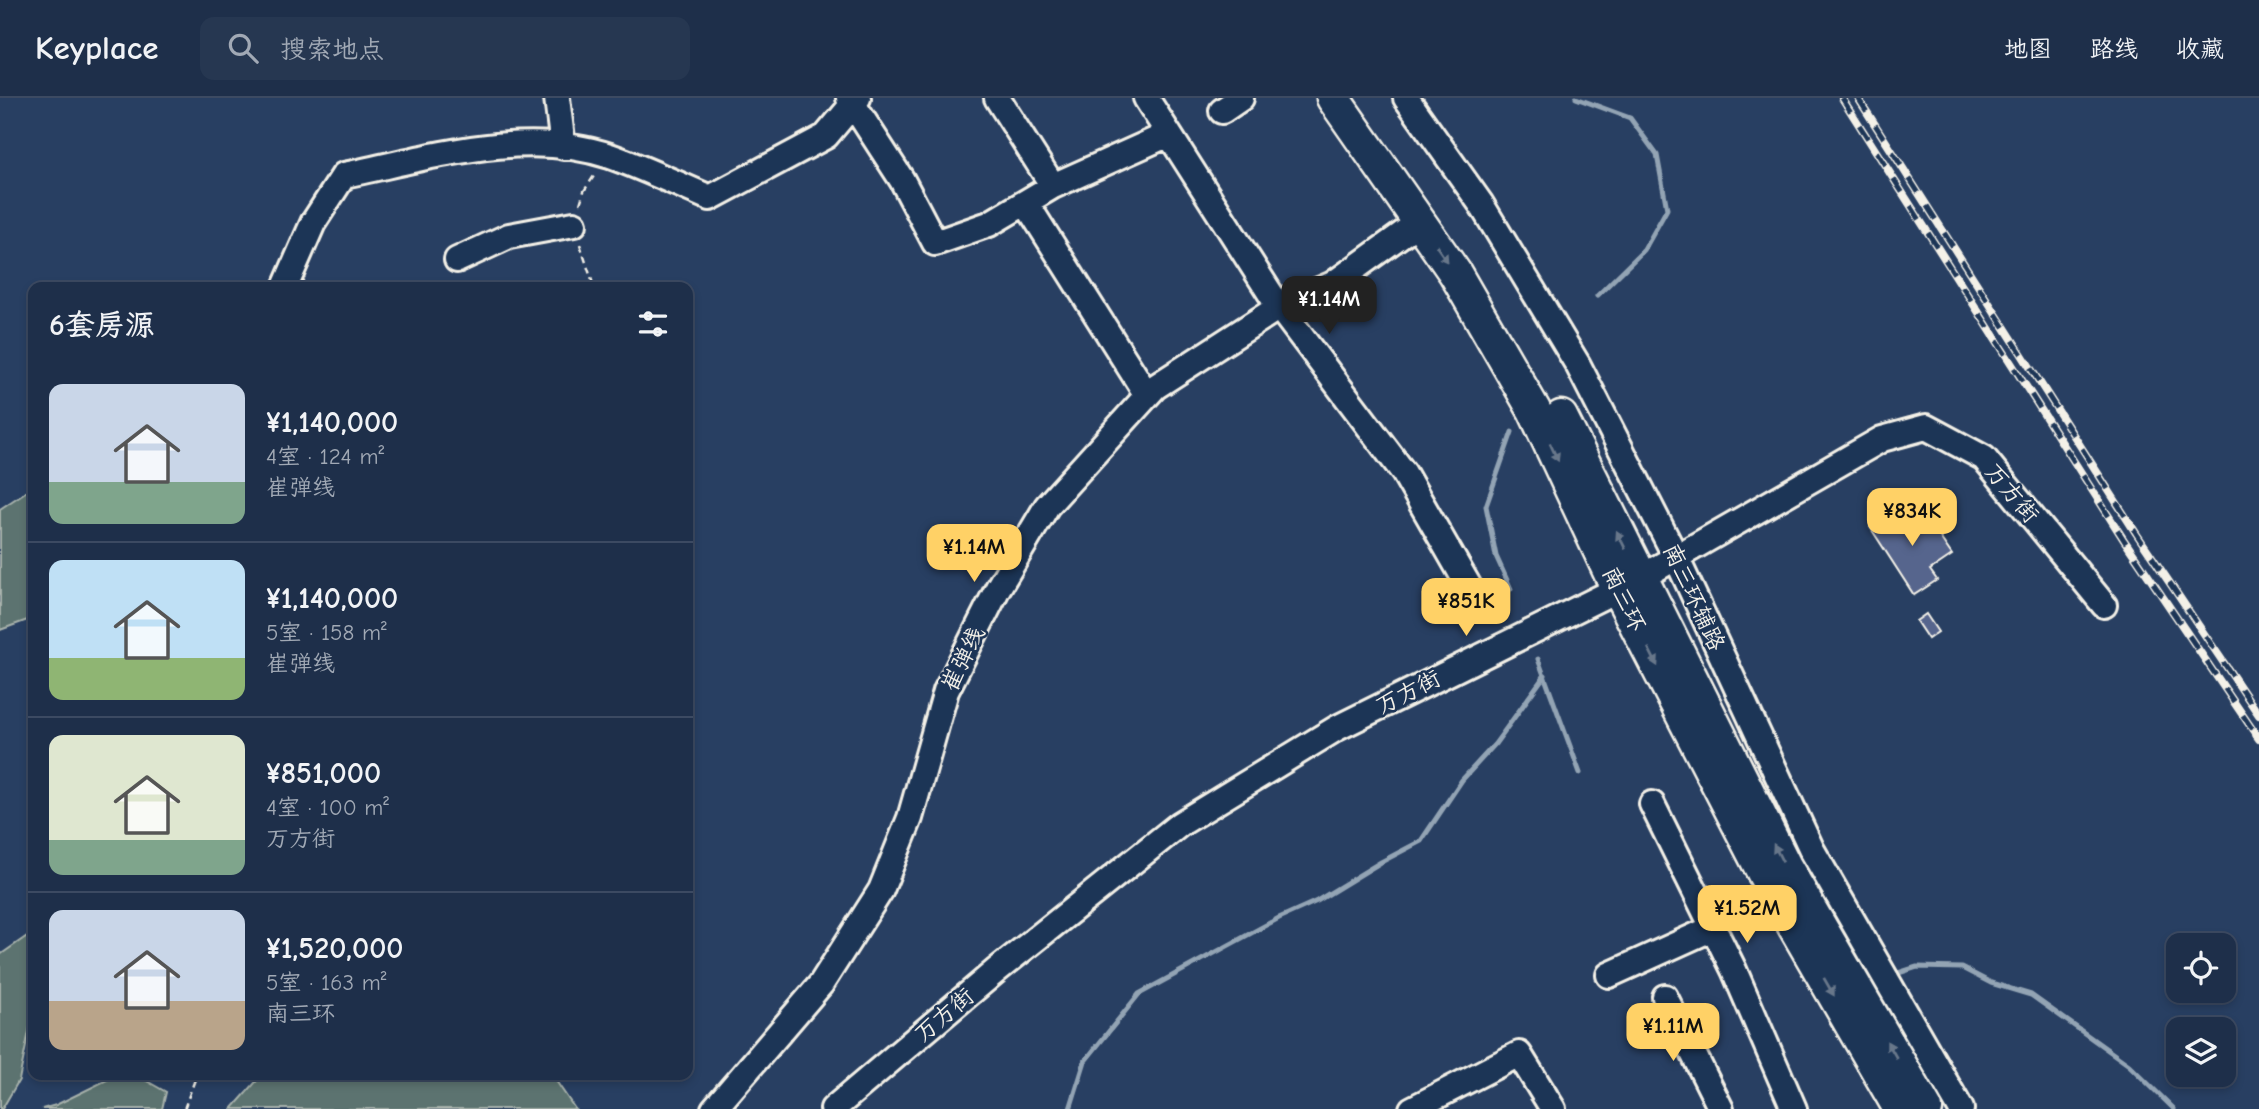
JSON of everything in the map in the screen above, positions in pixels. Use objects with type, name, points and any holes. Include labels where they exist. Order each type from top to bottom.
[{"type":"main road","name":"南三环","points":[[1333,98],[1455,273],[1534,410],[1785,866],[1926,1109]]},
{"type":"main road","name":"南三环","points":[[1358,98],[1473,262],[1553,400],[1628,583],[1764,874],[1900,1109]]},
{"type":"street","points":[[557,98],[563,147]]},
{"type":"street","points":[[997,98],[1053,187]]},
{"type":"street","points":[[1146,98],[1279,307],[1404,473],[1475,597]]},
{"type":"street","name":"南三环辅路","points":[[1406,98],[1481,204],[1578,365],[1676,557],[1812,850],[1961,1109]]},
{"type":"street","points":[[287,282],[313,223],[344,175],[483,147],[547,144],[608,156],[710,198],[826,136],[853,100],[902,180],[935,243],[989,224],[1053,187],[1169,134]]},
{"type":"street","points":[[1026,202],[1147,395]]},
{"type":"street","name":"崔弹线","points":[[714,1109],[821,984],[881,890],[910,818],[946,691],[998,588],[1047,506],[1155,387],[1279,307],[1333,284],[1419,222]]},
{"type":"street","points":[[457,260],[509,236],[574,224]]},
{"type":"street","name":"万方街","points":[[832,1109],[997,970],[1180,824],[1337,728],[1628,583],[1881,439],[1926,427],[1984,458],[2104,605]]},
{"type":"street","points":[[1653,804],[1713,928],[1794,1109]]},
{"type":"street","points":[[1609,975],[1713,928]]},
{"type":"street","points":[[1665,997],[1721,1109]]},
{"type":"street","points":[[1412,1109],[1519,1054],[1553,1109]]},
{"type":"path","points":[[184,1109],[195,1080]]},
{"type":"green space","points":[[28,490],[28,620],[0,630],[0,509]]},
{"type":"green space","points":[[28,935],[28,1036],[19,1080],[2,1109],[0,1109],[0,955]]},
{"type":"green space","points":[[107,1080],[145,1080],[166,1092],[162,1109],[42,1109]]},
{"type":"green space","points":[[258,1080],[555,1080],[575,1109],[232,1109]]},
{"type":"building","points":[[1920,508],[1952,555],[1930,570],[1937,580],[1914,595],[1870,527],[1893,512],[1899,522]]},
{"type":"building","points":[[1926,614],[1938,632],[1928,639],[1916,621]]},
{"type":"waterway","points":[[1576,98],[1630,118],[1657,155],[1667,209],[1644,250],[1597,296]]},
{"type":"waterway","points":[[1511,589],[1496,556],[1486,506],[1512,432]]},
{"type":"waterway","points":[[1538,659],[1580,773]]},
{"type":"waterway","points":[[1070,1109],[1085,1061],[1139,994],[1279,918],[1317,901],[1421,841],[1462,780],[1495,744],[1545,675]]},
{"type":"waterway","points":[[1892,975],[1917,967],[1962,968],[1991,983],[2031,995],[2129,1065],[2174,1109]]},
{"type":"railway","points":[[1842,98],[2124,540],[2259,739]]},
{"type":"railway","points":[[1858,98],[2136,533],[2259,715]]}]
